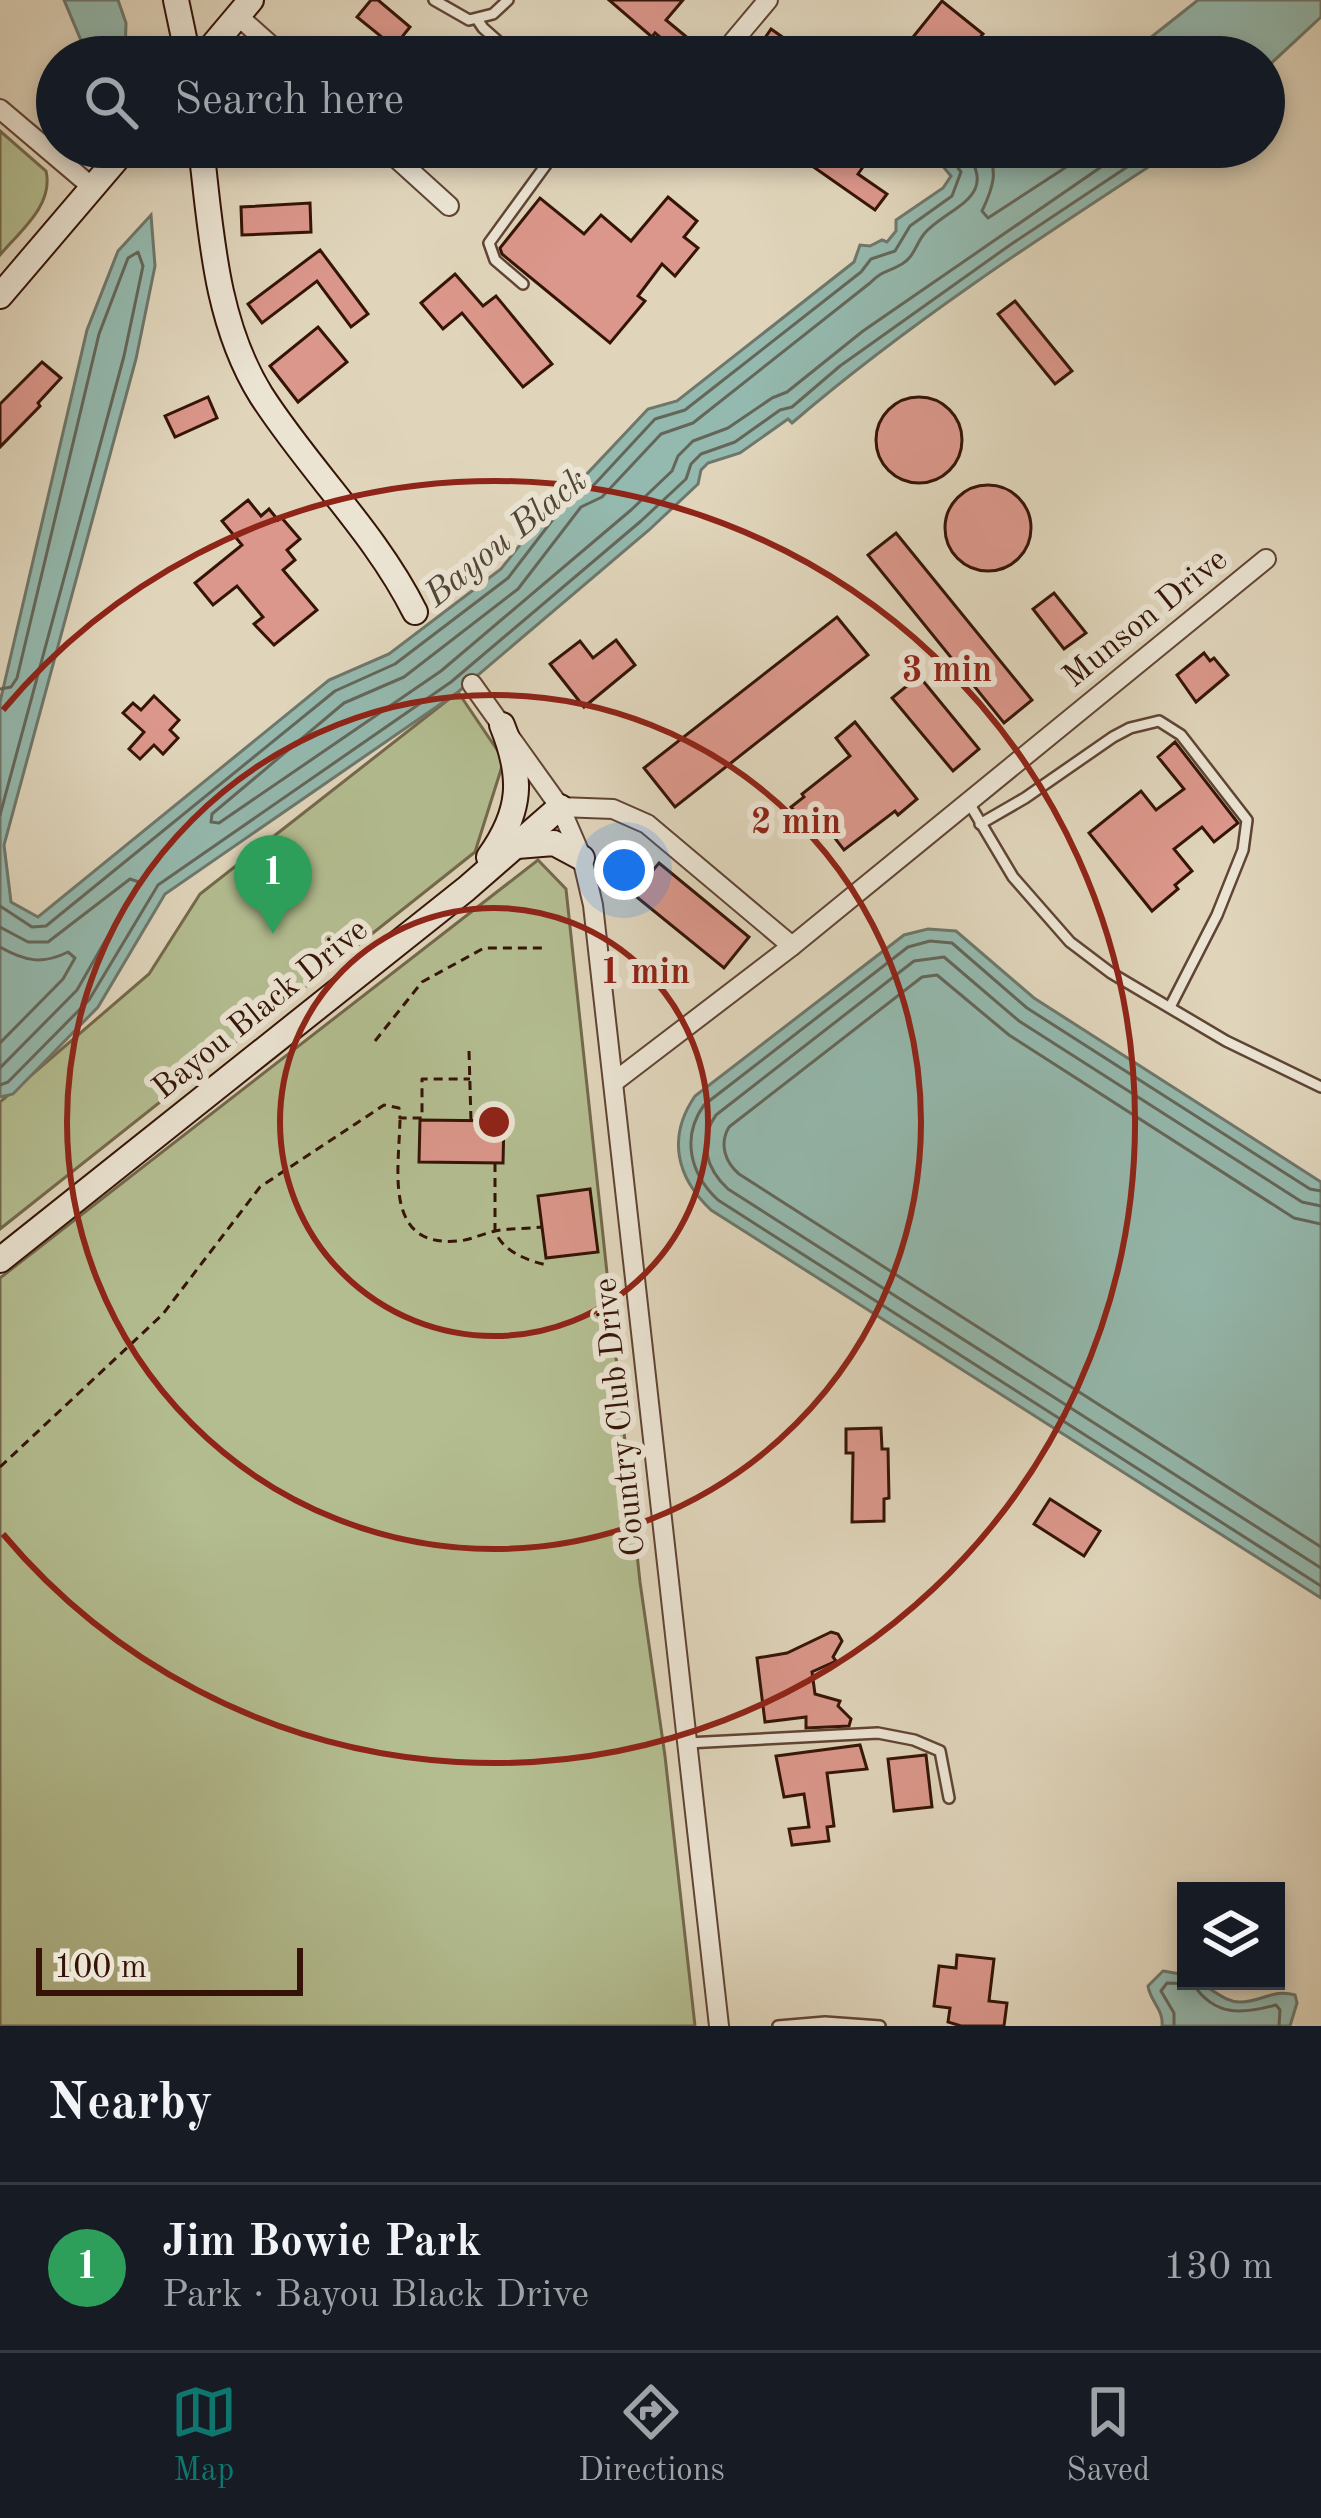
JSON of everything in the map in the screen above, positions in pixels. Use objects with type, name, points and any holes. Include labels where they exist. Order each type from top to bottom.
[{"type":"street","points":[[176,0],[184,36]]},
{"type":"street","points":[[738,36],[768,0]]},
{"type":"street","points":[[221,36],[244,8],[267,36]]},
{"type":"street","points":[[0,109],[36,140]]},
{"type":"street","points":[[70,168],[92,187]]},
{"type":"street","points":[[0,294],[109,168]]},
{"type":"street","points":[[203,168],[211,239],[233,337],[260,393],[397,576],[415,612]]},
{"type":"street","points":[[407,168],[449,206]]},
{"type":"street","name":"Munson Drive","points":[[614,1082],[792,946],[1266,559]]},
{"type":"street","name":"Country Club Drive","points":[[472,684],[560,808],[582,857],[593,905],[719,2026]]},
{"type":"street","points":[[466,889],[509,828],[516,798],[515,767],[502,724]]},
{"type":"street","points":[[560,808],[628,812],[792,946]]},
{"type":"street","name":"Bayou Black Drive","points":[[0,1260],[466,889],[560,808]]},
{"type":"street","points":[[517,846],[554,843],[582,857]]},
{"type":"lane","points":[[434,0],[456,15],[477,19],[494,14],[508,0]]},
{"type":"lane","points":[[477,19],[492,36]]},
{"type":"lane","points":[[524,284],[495,260],[489,243],[544,168]]},
{"type":"lane","points":[[980,824],[1130,728],[1150,721],[1171,725],[1244,813],[1247,830],[1217,915],[1170,1007]]},
{"type":"lane","points":[[969,803],[1012,877],[1070,943],[1111,973],[1244,1051],[1321,1087]]},
{"type":"lane","points":[[687,1743],[893,1735],[940,1751],[949,1798]]},
{"type":"lane","points":[[778,2026],[825,2022],[880,2026]]},
{"type":"path","points":[[375,1041],[422,982],[484,947],[544,948]]},
{"type":"path","points":[[469,1051],[471,1121]]},
{"type":"path","points":[[400,1118],[422,1118],[422,1079],[470,1079]]},
{"type":"path","points":[[0,1467],[163,1314],[260,1187],[384,1105],[399,1108],[399,1189],[409,1226],[420,1237],[438,1242],[542,1227]]},
{"type":"path","points":[[495,1163],[495,1232],[507,1248],[547,1265]]},
{"type":"green space","points":[[0,131],[36,162],[36,168],[46,171],[47,183],[34,217],[0,255]]},
{"type":"green space","points":[[458,692],[504,760],[475,852],[0,1229],[0,1102],[149,974],[200,894]]},
{"type":"green space","points":[[538,860],[566,889],[640,1582],[695,2026],[0,2026],[0,1278]]},
{"type":"water","points":[[64,0],[118,0],[126,36],[79,36]]},
{"type":"water","points":[[1198,0],[1321,0],[1321,17],[1285,50],[1285,36],[1153,36]]},
{"type":"water","points":[[944,168],[1147,168],[932,313],[792,423],[788,419],[740,453],[708,463],[698,484],[649,530],[458,692],[165,894],[98,1007],[13,1094],[0,1097],[0,702],[87,330],[118,251],[151,215],[155,266],[136,359],[4,845],[11,902],[38,917],[329,680],[389,654],[501,569],[575,475],[582,479],[648,409],[677,401],[854,262],[860,245],[887,242],[896,231],[896,220],[943,188],[951,176]]},
{"type":"water","points":[[928,929],[956,931],[1034,998],[1321,1182],[1321,1598],[711,1210],[690,1184],[679,1156],[679,1141],[695,1096],[904,935]]},
{"type":"water","points":[[1163,1971],[1177,1973],[1177,1990],[1212,1990],[1232,2001],[1247,2002],[1280,1993],[1295,1995],[1297,2003],[1290,2026],[1162,2026],[1148,1986]]},
{"type":"building","points":[[371,0],[378,0],[410,27],[403,36],[380,36],[357,17]]},
{"type":"building","points":[[609,0],[683,0],[666,20],[685,36],[651,36]]},
{"type":"building","points":[[942,1],[983,34],[981,36],[914,36]]},
{"type":"building","points":[[815,168],[862,168],[858,174],[887,194],[875,210]]},
{"type":"building","points":[[668,197],[697,221],[684,237],[698,248],[675,276],[662,264],[638,296],[645,301],[610,343],[500,248],[540,198],[584,234],[601,215],[631,241]]},
{"type":"building","points":[[310,203],[311,232],[242,235],[241,207]]},
{"type":"building","points":[[320,250],[368,314],[351,327],[317,281],[262,323],[248,304]]},
{"type":"building","points":[[455,274],[483,306],[496,296],[552,364],[523,387],[462,313],[443,329],[421,303]]},
{"type":"building","points":[[1015,301],[1072,371],[1055,384],[998,314]]},
{"type":"building","points":[[318,327],[347,362],[298,402],[270,366]]},
{"type":"building","points":[[42,362],[61,378],[0,447],[0,404]]},
{"type":"building","points":[[208,397],[217,418],[175,437],[165,416]]},
{"type":"building","points":[[919,397],[936,400],[949,410],[959,423],[959,457],[949,470],[936,480],[919,483],[902,480],[889,470],[879,457],[876,440],[879,423],[889,410],[902,400]]},
{"type":"building","points":[[988,485],[1004,488],[1018,498],[1028,512],[1028,544],[1018,558],[1004,568],[988,571],[972,568],[958,558],[948,544],[945,528],[948,512],[958,498],[972,488]]},
{"type":"building","points":[[248,500],[261,516],[269,509],[278,520],[281,517],[300,539],[287,550],[295,560],[283,570],[317,610],[274,645],[254,624],[263,617],[237,586],[213,605],[195,583],[242,545],[222,521]]},
{"type":"building","points":[[896,533],[1032,700],[1004,723],[868,555]]},
{"type":"building","points":[[1054,593],[1086,633],[1064,649],[1033,609]]},
{"type":"building","points":[[837,617],[868,655],[675,807],[644,768]]},
{"type":"building","points":[[616,640],[635,665],[584,707],[550,664],[580,641],[593,658]]},
{"type":"building","points":[[1204,653],[1228,675],[1196,702],[1177,675]]},
{"type":"building","points":[[919,676],[979,749],[953,771],[892,698]]},
{"type":"building","points":[[154,696],[179,720],[170,730],[178,738],[163,754],[154,745],[140,759],[129,749],[144,732],[123,713],[133,703],[141,710]]},
{"type":"building","points":[[855,722],[917,799],[844,850],[814,811],[802,820],[791,807],[850,756],[836,738]]},
{"type":"building","points":[[1175,742],[1238,823],[1214,842],[1202,827],[1174,849],[1192,871],[1152,911],[1089,833],[1141,791],[1156,810],[1184,789],[1158,757]]},
{"type":"building","points":[[659,863],[749,937],[724,968],[633,894]]},
{"type":"building","points":[[420,1120],[504,1121],[503,1163],[419,1162]]},
{"type":"building","points":[[590,1189],[598,1252],[546,1258],[538,1196]]},
{"type":"building","points":[[881,1428],[882,1449],[888,1449],[889,1498],[884,1499],[884,1521],[852,1522],[853,1453],[846,1453],[846,1429]]},
{"type":"building","points":[[1050,1499],[1100,1531],[1084,1556],[1034,1524]]},
{"type":"building","points":[[831,1632],[842,1641],[833,1657],[836,1661],[812,1672],[815,1694],[840,1701],[838,1706],[851,1719],[849,1726],[806,1728],[806,1717],[765,1722],[757,1658],[787,1653]]},
{"type":"building","points":[[860,1745],[867,1769],[827,1773],[834,1826],[827,1827],[829,1841],[792,1845],[789,1829],[809,1827],[804,1794],[784,1797],[776,1756]]},
{"type":"building","points":[[926,1755],[932,1807],[894,1811],[888,1759]]},
{"type":"building","points":[[957,1955],[994,1959],[989,2001],[1007,2003],[1004,2026],[961,2026],[948,2022],[950,2008],[934,2006],[939,1966],[956,1968]]},
{"type":"place","name":"Jim Bowie Park","points":[[273,934]]},
{"type":"water label","name":"Bayou Black","points":[[507,539]]}]
